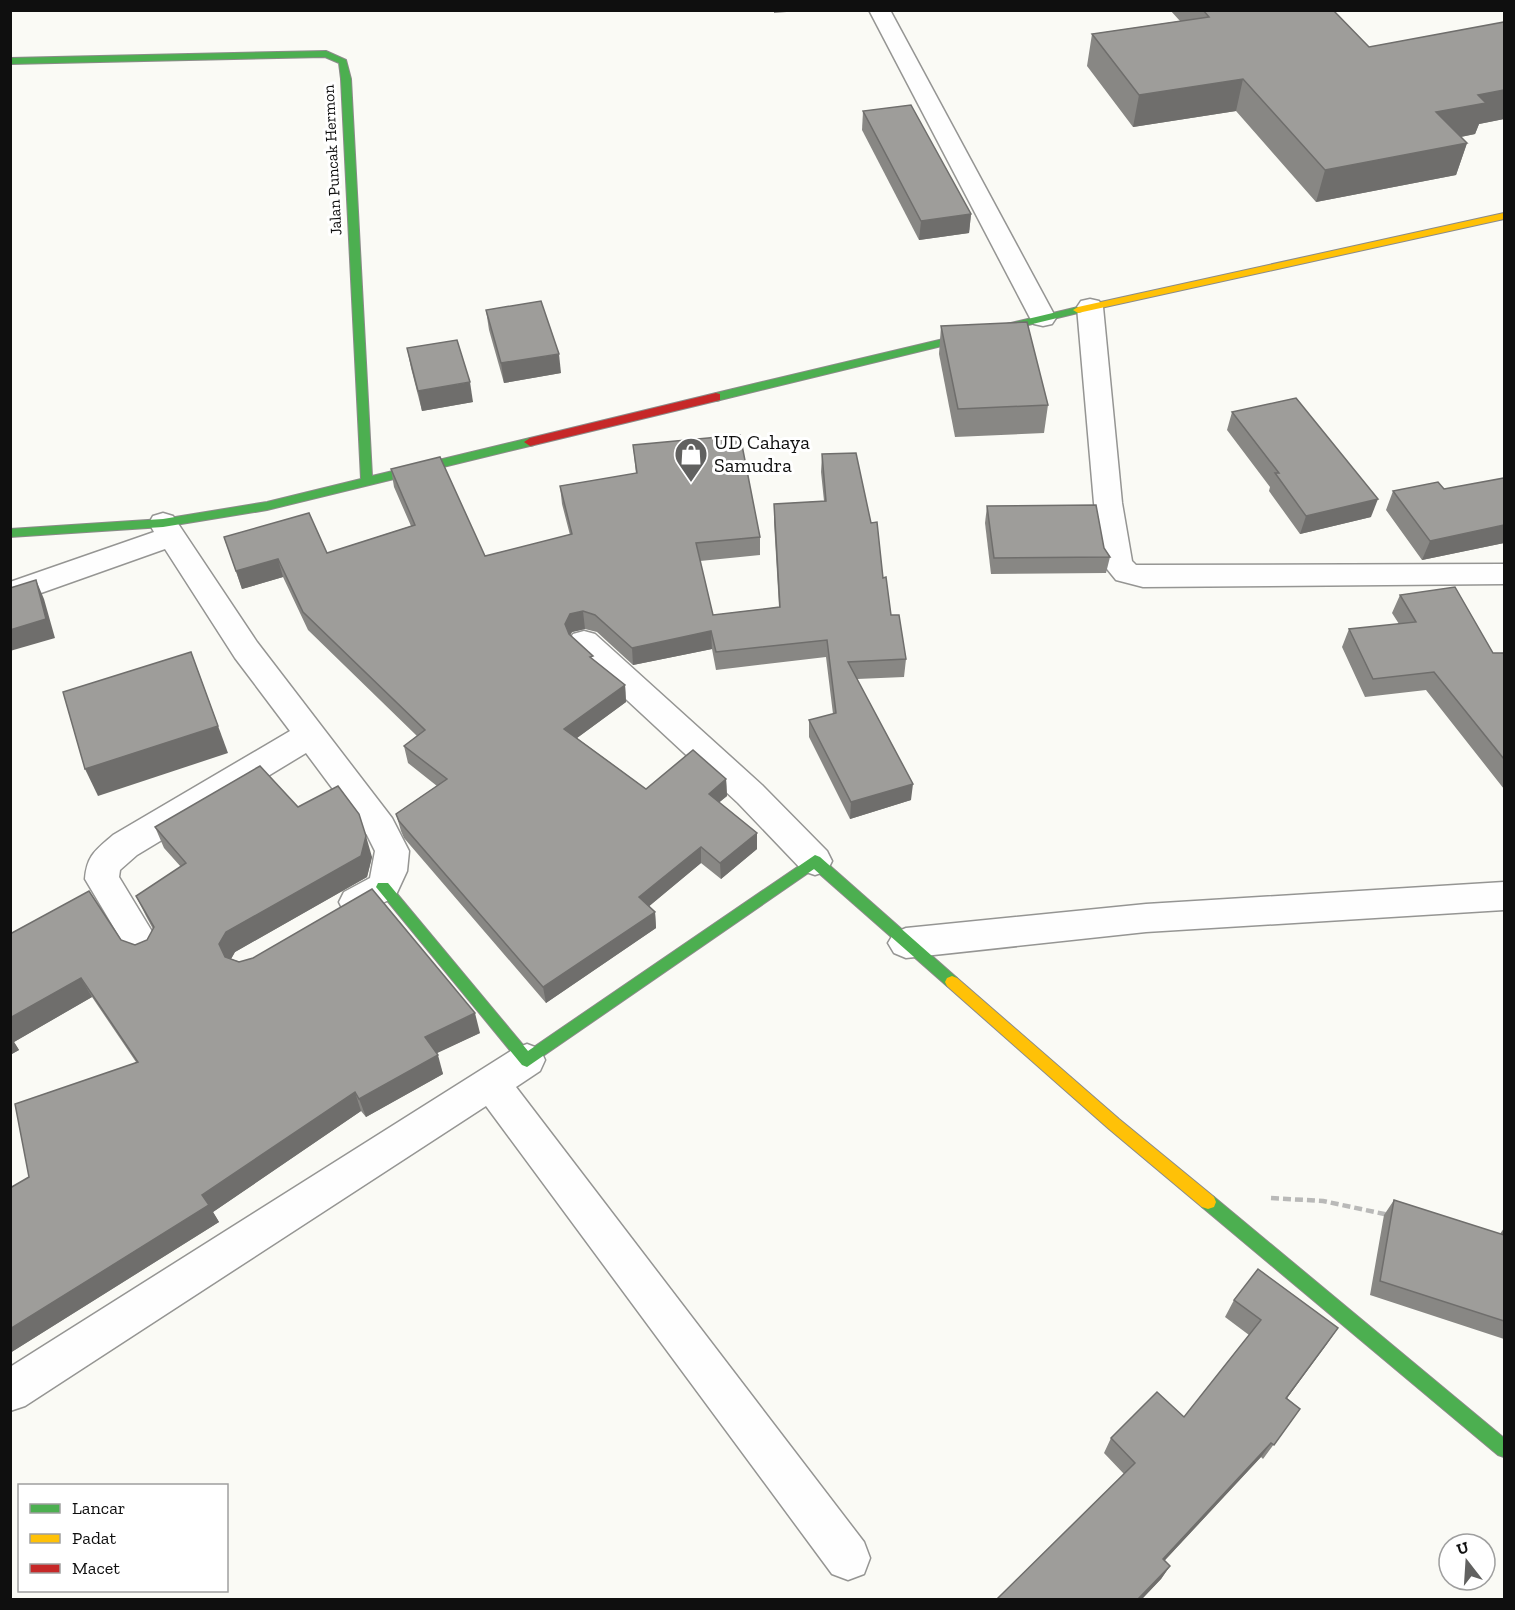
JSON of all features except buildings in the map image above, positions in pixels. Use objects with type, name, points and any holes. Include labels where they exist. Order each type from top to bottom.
[{"type":"street","points":[[879,10],[1043,318]]},
{"type":"street","name":"Jalan Puncak Hermon","points":[[10,61],[326,54],[343,62],[346,80],[367,482]]},
{"type":"street","points":[[10,593],[167,529],[1043,318],[1504,216]]},
{"type":"street","points":[[1090,307],[1108,503],[1118,564],[1126,573],[1143,577],[1504,574]]},
{"type":"street","points":[[10,533],[167,529]]},
{"type":"street","points":[[167,529],[246,650],[380,827],[392,851],[390,871],[383,887],[331,917]]},
{"type":"street","points":[[584,642],[750,794],[815,861],[906,943],[1123,1132],[1504,1449]]},
{"type":"street","points":[[144,948],[102,879],[103,865],[125,845],[311,734]]},
{"type":"street","points":[[10,1391],[527,1060],[815,861]]},
{"type":"street","points":[[383,887],[527,1060]]},
{"type":"street","points":[[906,943],[1146,918],[1504,896]]},
{"type":"street","points":[[491,1083],[848,1558]]},
{"type":"path","points":[[1265,1198],[1323,1201],[1391,1215]]},
{"type":"traffic: fast","points":[[10,61],[326,54],[343,62],[346,79],[367,482]]},
{"type":"traffic: fast","points":[[716,397],[1078,310]]},
{"type":"traffic: fast","points":[[10,533],[163,523],[267,506],[530,442]]},
{"type":"traffic: fast","points":[[383,887],[527,1060],[815,861],[952,982]]},
{"type":"traffic: fast","points":[[1208,1202],[1504,1449]]},
{"type":"traffic: slow","points":[[1078,310],[1504,216]]},
{"type":"traffic: slow","points":[[952,982],[1114,1124],[1208,1202]]},
{"type":"traffic: jam","points":[[530,442],[716,397]]},
{"type":"place","name":"UD Cahaya Samudra","points":[[691,483]]}]
